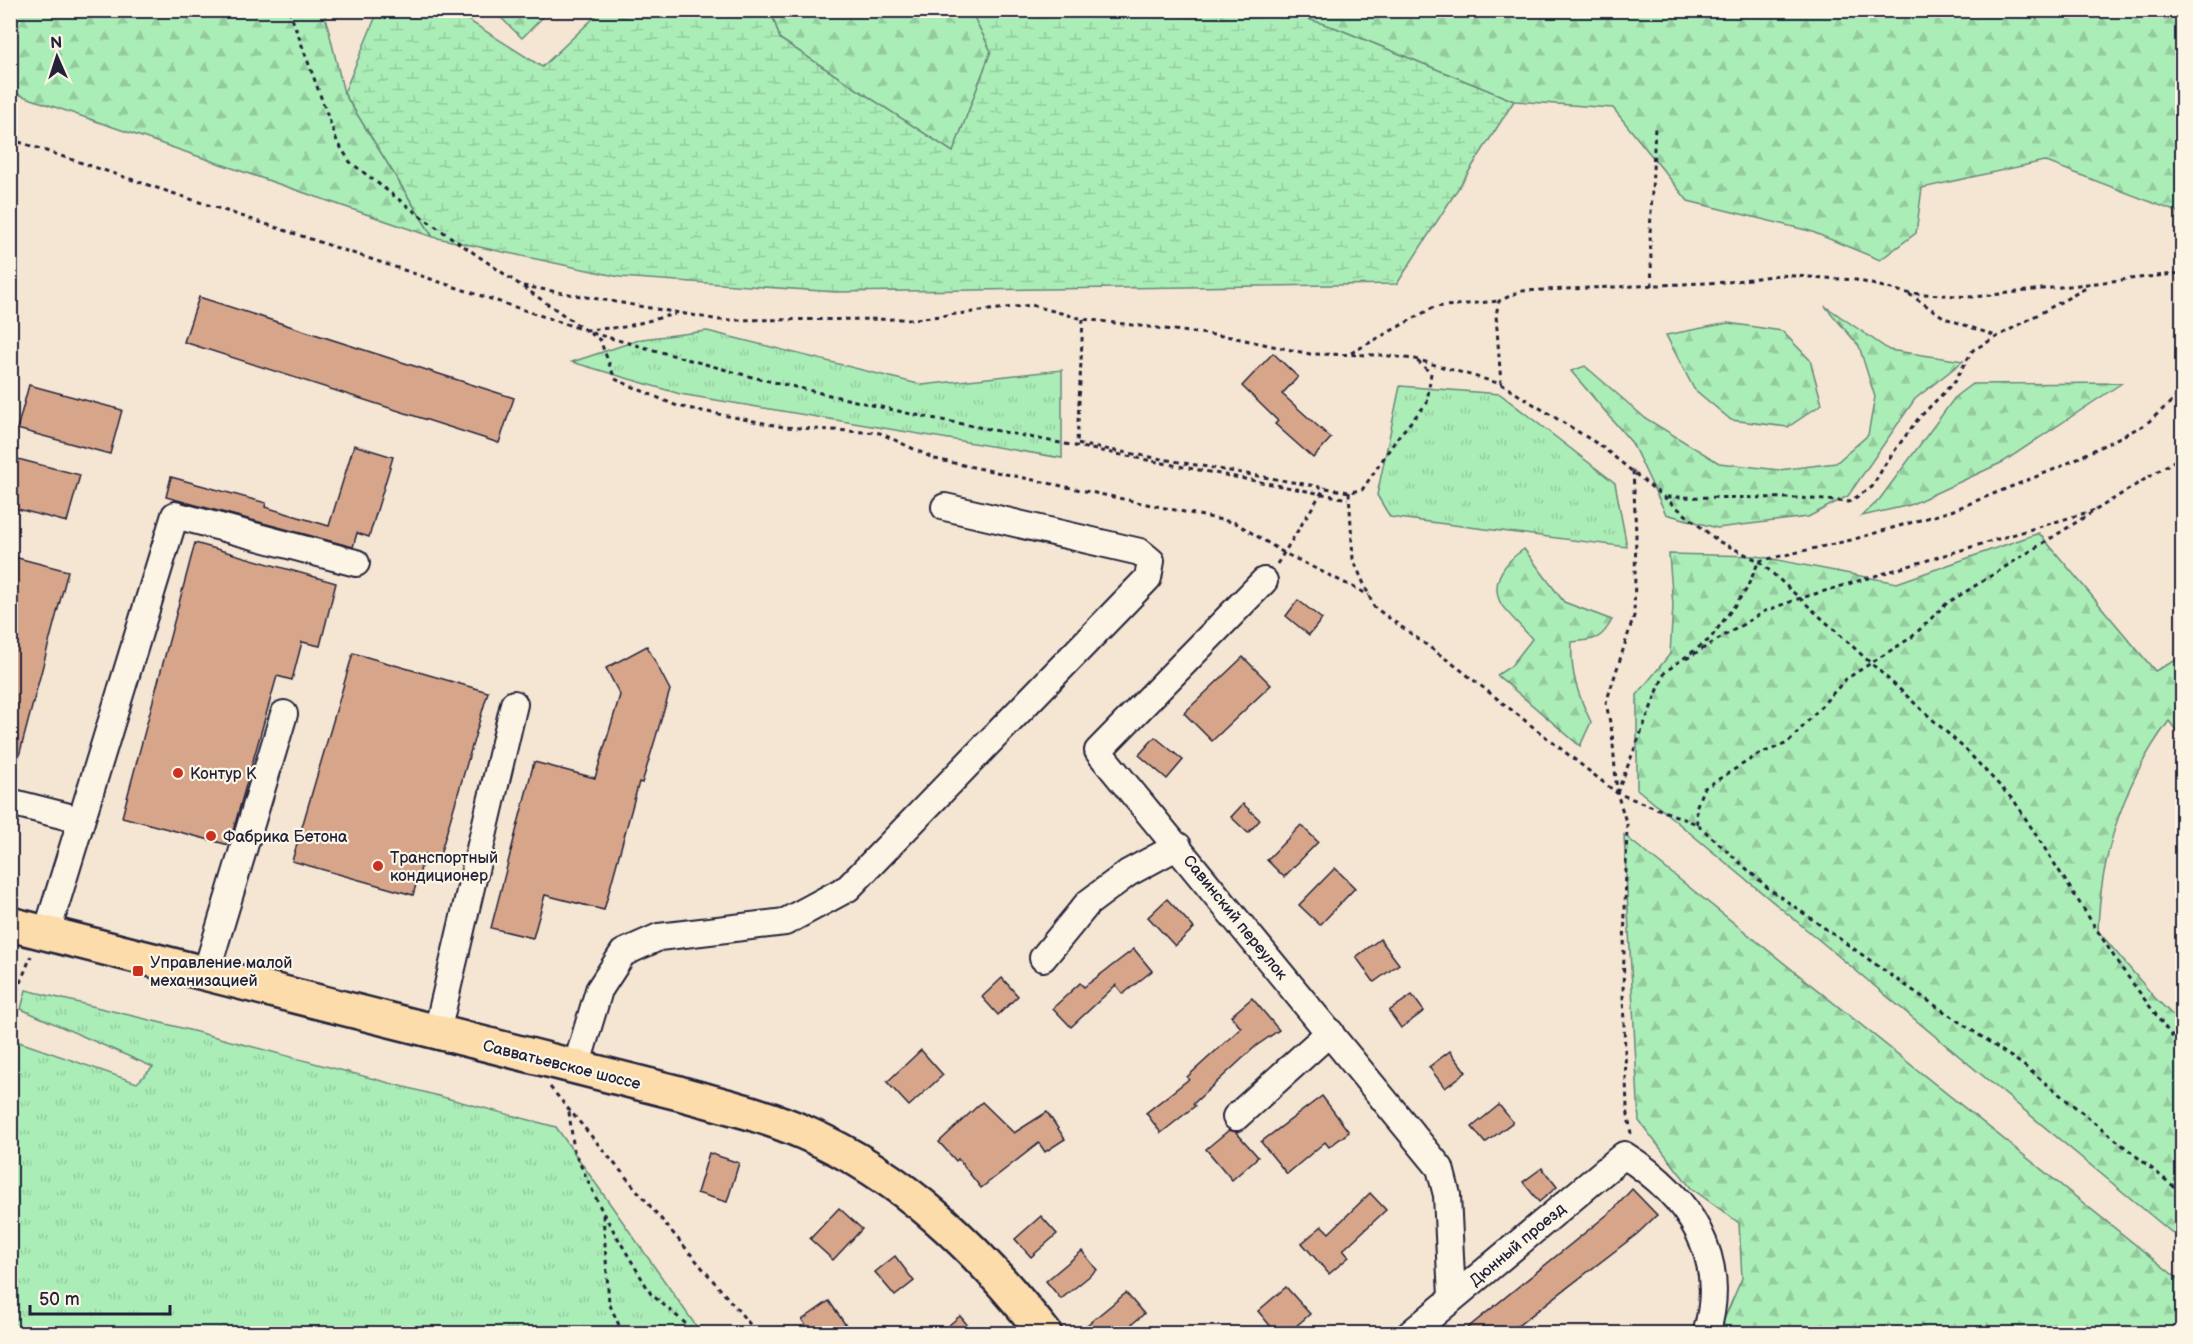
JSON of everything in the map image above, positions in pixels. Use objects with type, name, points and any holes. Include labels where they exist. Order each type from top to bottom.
[{"type":"main road","name":"Савватьевское шоссе","points":[[33,929],[576,1067],[763,1117],[804,1132],[862,1161],[916,1198],[949,1226],[1038,1331]]},
{"type":"street","points":[[576,1067],[599,990],[623,953],[659,937],[785,922],[848,888],[1148,578],[1151,561],[1140,552],[945,507]]},
{"type":"street","points":[[33,929],[81,820],[176,515],[356,562]]},
{"type":"street","name":"Савинский переулок","points":[[1264,581],[1098,751],[1440,1168],[1447,1195],[1452,1297]]},
{"type":"street","points":[[437,1032],[514,704]]},
{"type":"street","points":[[206,973],[284,714]]},
{"type":"street","points":[[10,802],[81,820]]},
{"type":"street","points":[[1043,958],[1088,903],[1128,873],[1178,846]]},
{"type":"street","points":[[1236,1117],[1330,1032]]},
{"type":"street","points":[[1624,1155],[1645,1168],[1701,1232],[1709,1257],[1713,1295],[1706,1334]]},
{"type":"street","name":"Дюнный проезд","points":[[1410,1334],[1624,1155]]},
{"type":"path","points":[[289,10],[337,141],[350,162],[423,218],[584,330],[624,327],[677,314]]},
{"type":"path","points":[[1652,286],[1650,234],[1655,127]]},
{"type":"path","points":[[10,139],[584,330],[600,340],[615,379],[677,406],[784,427],[880,433],[935,459],[1236,523],[1284,553],[1369,595]]},
{"type":"path","points":[[1349,354],[1434,307],[1499,301],[1521,291],[1728,282],[1779,275],[1856,280],[1907,293],[1974,297],[2182,273]]},
{"type":"path","points":[[1665,497],[1800,498],[1849,502],[1872,487],[1887,461],[1918,419],[1954,382],[1973,350],[2091,285]]},
{"type":"path","points":[[523,286],[720,320],[915,319],[1031,304],[1083,319],[1231,337],[1310,354],[1349,354],[1415,359],[1501,384],[1601,446],[1718,541],[1759,561],[1965,750],[2015,802],[2120,966],[2182,1050]]},
{"type":"path","points":[[1907,293],[1945,318],[1998,336]]},
{"type":"path","points":[[1499,301],[1496,315],[1501,384]]},
{"type":"path","points":[[1083,319],[1077,444],[1349,492],[1362,490],[1398,436],[1427,403],[1431,373],[1415,359]]},
{"type":"path","points":[[588,332],[752,377],[911,414],[1348,499]]},
{"type":"path","points":[[1759,561],[1851,540],[1951,511],[2060,467],[2146,424],[2182,392]]},
{"type":"path","points":[[1697,824],[1696,808],[1703,789],[1759,754],[1788,743],[1846,679],[1912,637],[1946,604],[2182,456]]},
{"type":"path","points":[[1624,1155],[1632,1140],[1627,1108],[1623,995],[1627,825],[1617,793],[1612,732],[1606,703],[1634,616],[1633,470]]},
{"type":"path","points":[[1264,581],[1325,487]]},
{"type":"path","points":[[1349,492],[1353,559],[1374,607],[1457,667],[1617,793],[1697,824],[1768,888],[2023,1065],[2182,1193]]},
{"type":"path","points":[[1665,672],[1765,611],[2099,508]]},
{"type":"path","points":[[1617,793],[1665,672],[1710,639],[1746,590],[1759,561]]},
{"type":"path","points":[[10,1008],[33,929]]},
{"type":"path","points":[[549,1086],[758,1334]]},
{"type":"path","points":[[569,1110],[574,1151],[603,1213],[651,1294],[698,1334]]},
{"type":"path","points":[[603,1213],[609,1303],[622,1334]]},
{"type":"green space","points":[[1280,10],[1336,28],[1514,101],[1397,284],[836,292],[620,277],[433,237],[344,93],[378,11],[454,11],[542,67],[601,11],[771,11],[780,39],[953,152],[991,51],[971,11]]},
{"type":"green space","points":[[11,11],[324,11],[344,93],[433,237],[11,92]]},
{"type":"green space","points":[[494,11],[549,11],[522,38]]},
{"type":"green space","points":[[771,11],[971,11],[991,51],[953,153],[780,39]]},
{"type":"green space","points":[[1280,11],[2182,11],[2182,214],[2044,161],[1922,188],[1916,233],[1880,260],[1810,231],[1688,201],[1613,108],[1514,101],[1336,28]]},
{"type":"green space","points":[[1825,306],[1889,350],[1963,361],[1915,399],[1848,496],[1808,517],[1717,528],[1666,514],[1632,443],[1571,371],[1585,366],[1645,418],[1719,463],[1779,470],[1836,463],[1868,435],[1875,397],[1859,346]]},
{"type":"green space","points":[[1728,323],[1782,331],[1810,360],[1822,404],[1788,427],[1731,420],[1694,389],[1666,335]]},
{"type":"green space","points":[[707,331],[922,385],[1062,370],[1062,458],[680,394],[572,362],[642,339]]},
{"type":"green space","points":[[2122,383],[2003,462],[1910,505],[1862,516],[1879,500],[1956,396],[1972,384]]},
{"type":"green space","points":[[1400,386],[1500,394],[1615,483],[1627,547],[1390,517],[1377,495]]},
{"type":"green space","points":[[2039,533],[2155,671],[2182,657],[2182,738],[2169,721],[2153,744],[2127,794],[2109,847],[2098,931],[2155,998],[2182,1024],[2182,1241],[1637,789],[1637,695],[1670,654],[1673,606],[1669,554],[1757,556],[1897,583]]},
{"type":"green space","points":[[1524,549],[1564,602],[1612,620],[1600,636],[1572,642],[1572,664],[1576,684],[1591,722],[1580,746],[1497,675],[1511,666],[1532,639],[1503,607],[1497,587],[1501,572],[1511,559]]},
{"type":"green space","points":[[1624,835],[2182,1282],[2182,1333],[1718,1333],[1742,1278],[1739,1223],[1691,1188],[1639,1121]]},
{"type":"green space","points":[[26,990],[170,1025],[556,1127],[701,1333],[11,1333],[11,1039],[137,1083],[153,1067],[21,1009]]},
{"type":"building","points":[[199,297],[514,398],[499,443],[184,342]]},
{"type":"building","points":[[1273,353],[1298,377],[1282,394],[1331,438],[1313,458],[1275,424],[1278,421],[1242,386]]},
{"type":"building","points":[[29,385],[122,410],[110,454],[17,429]]},
{"type":"building","points":[[354,445],[393,457],[369,537],[357,533],[353,547],[166,497],[171,477],[266,503],[265,507],[329,526]]},
{"type":"building","points":[[10,457],[80,475],[67,522],[10,507]]},
{"type":"building","points":[[195,543],[336,583],[320,646],[302,642],[292,680],[277,676],[229,845],[122,817]]},
{"type":"building","points":[[10,556],[68,571],[15,771],[10,770]]},
{"type":"building","points":[[1298,600],[1322,619],[1309,635],[1286,616]]},
{"type":"building","points":[[647,646],[670,690],[642,783],[639,782],[604,910],[545,895],[533,938],[491,928],[534,762],[595,778],[620,695],[606,668]]},
{"type":"building","points":[[353,653],[488,692],[439,858],[425,854],[413,895],[292,861]]},
{"type":"building","points":[[1243,657],[1271,685],[1212,741],[1184,713]]},
{"type":"building","points":[[1155,737],[1183,760],[1167,779],[1139,755]]},
{"type":"building","points":[[1243,804],[1260,820],[1248,833],[1231,817]]},
{"type":"building","points":[[1301,825],[1318,842],[1284,877],[1267,860]]},
{"type":"building","points":[[1335,868],[1355,888],[1320,925],[1299,905]]},
{"type":"building","points":[[1167,899],[1194,928],[1175,946],[1148,917]]},
{"type":"building","points":[[1380,939],[1399,964],[1374,982],[1356,957]]},
{"type":"building","points":[[1134,949],[1152,971],[1123,994],[1116,985],[1071,1027],[1053,1008],[1080,983],[1084,987]]},
{"type":"building","points":[[1002,978],[1018,996],[998,1015],[982,997]]},
{"type":"building","points":[[1412,995],[1424,1011],[1401,1028],[1389,1011]]},
{"type":"building","points":[[1252,998],[1279,1030],[1256,1046],[1193,1104],[1195,1106],[1161,1133],[1146,1113],[1189,1079],[1187,1077],[1241,1028],[1231,1016]]},
{"type":"building","points":[[921,1050],[943,1075],[909,1106],[887,1082]]},
{"type":"building","points":[[1450,1051],[1466,1072],[1445,1088],[1429,1067]]},
{"type":"building","points":[[1322,1096],[1349,1132],[1329,1147],[1325,1142],[1287,1174],[1261,1142]]},
{"type":"building","points":[[982,1102],[1014,1133],[1047,1112],[1065,1139],[1045,1152],[1039,1143],[981,1188],[958,1159],[956,1161],[939,1142]]},
{"type":"building","points":[[1499,1105],[1513,1122],[1485,1143],[1472,1127]]},
{"type":"building","points":[[1229,1130],[1236,1132],[1258,1157],[1232,1180],[1206,1149]]},
{"type":"building","points":[[709,1153],[739,1163],[727,1202],[697,1193]]},
{"type":"building","points":[[1542,1168],[1557,1187],[1539,1202],[1523,1182]]},
{"type":"building","points":[[1632,1189],[1657,1215],[1637,1234],[1507,1334],[1460,1334],[1613,1210]]},
{"type":"building","points":[[1370,1193],[1386,1210],[1343,1250],[1349,1257],[1329,1274],[1302,1243],[1322,1226],[1329,1233]]},
{"type":"building","points":[[839,1208],[862,1229],[833,1260],[810,1239]]},
{"type":"building","points":[[1041,1216],[1057,1234],[1031,1257],[1015,1239]]},
{"type":"building","points":[[1082,1251],[1097,1270],[1061,1299],[1046,1281]]},
{"type":"building","points":[[895,1256],[914,1281],[895,1296],[875,1272]]},
{"type":"building","points":[[1286,1287],[1310,1314],[1287,1334],[1277,1334],[1258,1311]]},
{"type":"building","points":[[1126,1293],[1144,1314],[1120,1334],[1076,1334]]},
{"type":"building","points":[[829,1301],[852,1334],[812,1334],[802,1320]]},
{"type":"building","points":[[960,1316],[975,1334],[938,1334]]},
{"type":"place","name":"Контур К","points":[[178,773]]},
{"type":"place","name":"Фабрика Бетона","points":[[211,836]]},
{"type":"place","name":"Транспортный кондиционер","points":[[378,866]]},
{"type":"place","name":"Управление малой механизацией","points":[[138,971]]}]
